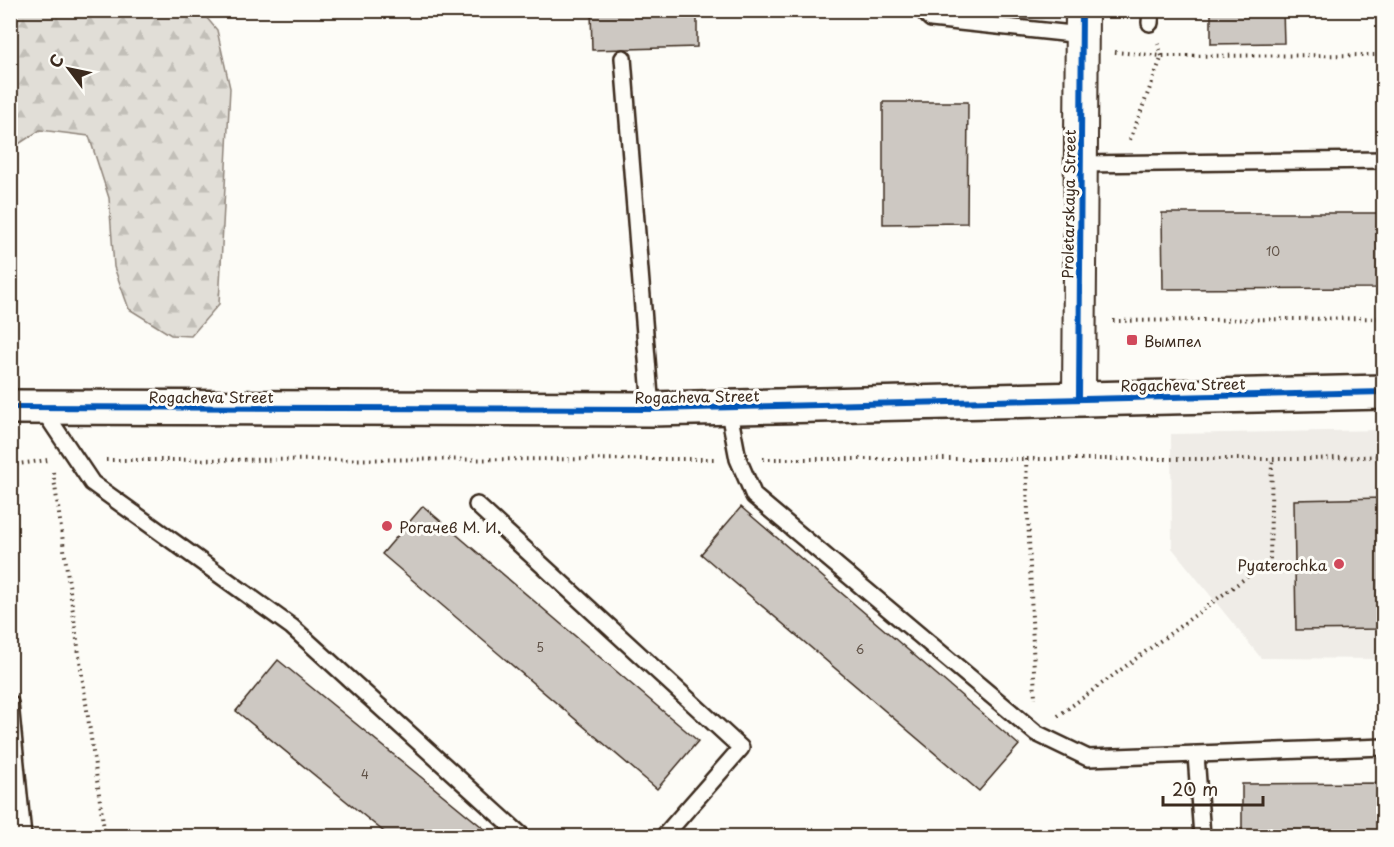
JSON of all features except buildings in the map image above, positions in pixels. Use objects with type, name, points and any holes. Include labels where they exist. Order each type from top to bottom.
[{"type":"street","name":"Proletarskaya Street","points":[[1079,397],[1082,32]]},
{"type":"street","name":"Rogacheva Street","points":[[26,407],[651,409],[1079,397],[1383,392]]},
{"type":"lane","points":[[922,10],[931,19],[1082,32]]},
{"type":"lane","points":[[623,58],[651,409]]},
{"type":"lane","points":[[1081,164],[1383,160]]},
{"type":"lane","points":[[26,407],[76,460],[92,483],[292,627],[522,837]]},
{"type":"lane","points":[[728,407],[738,459],[754,496],[1036,733],[1088,758],[1383,747]]},
{"type":"lane","points":[[477,505],[741,748],[664,837]]},
{"type":"lane","points":[[10,703],[23,837]]},
{"type":"lane","points":[[1196,754],[1202,837]]},
{"type":"path","points":[[1121,164],[1162,56],[1150,17]]},
{"type":"path","points":[[1082,32],[1162,56],[1383,55]]},
{"type":"path","points":[[1079,322],[1383,318]]},
{"type":"path","points":[[10,465],[51,460],[1272,459],[1383,456]]},
{"type":"path","points":[[1026,459],[1036,733]]},
{"type":"path","points":[[1036,733],[1270,560],[1272,459]]},
{"type":"path","points":[[51,460],[105,837]]},
{"type":"shaded area","points":[[1383,430],[1383,659],[1261,658],[1172,548],[1171,434]]},
{"type":"green space","points":[[11,10],[201,11],[217,30],[230,88],[219,304],[191,336],[171,335],[129,309],[114,267],[109,198],[89,136],[40,130],[11,149]]},
{"type":"cycle path","points":[[1079,397],[1082,10]]},
{"type":"cycle path","points":[[10,407],[651,409],[1384,392]]},
{"type":"place","name":"Вымпел","points":[[1132,340]]},
{"type":"place","name":"Рогачев М. И.","points":[[387,526]]},
{"type":"place","name":"Pyaterochka","points":[[1339,564]]}]
